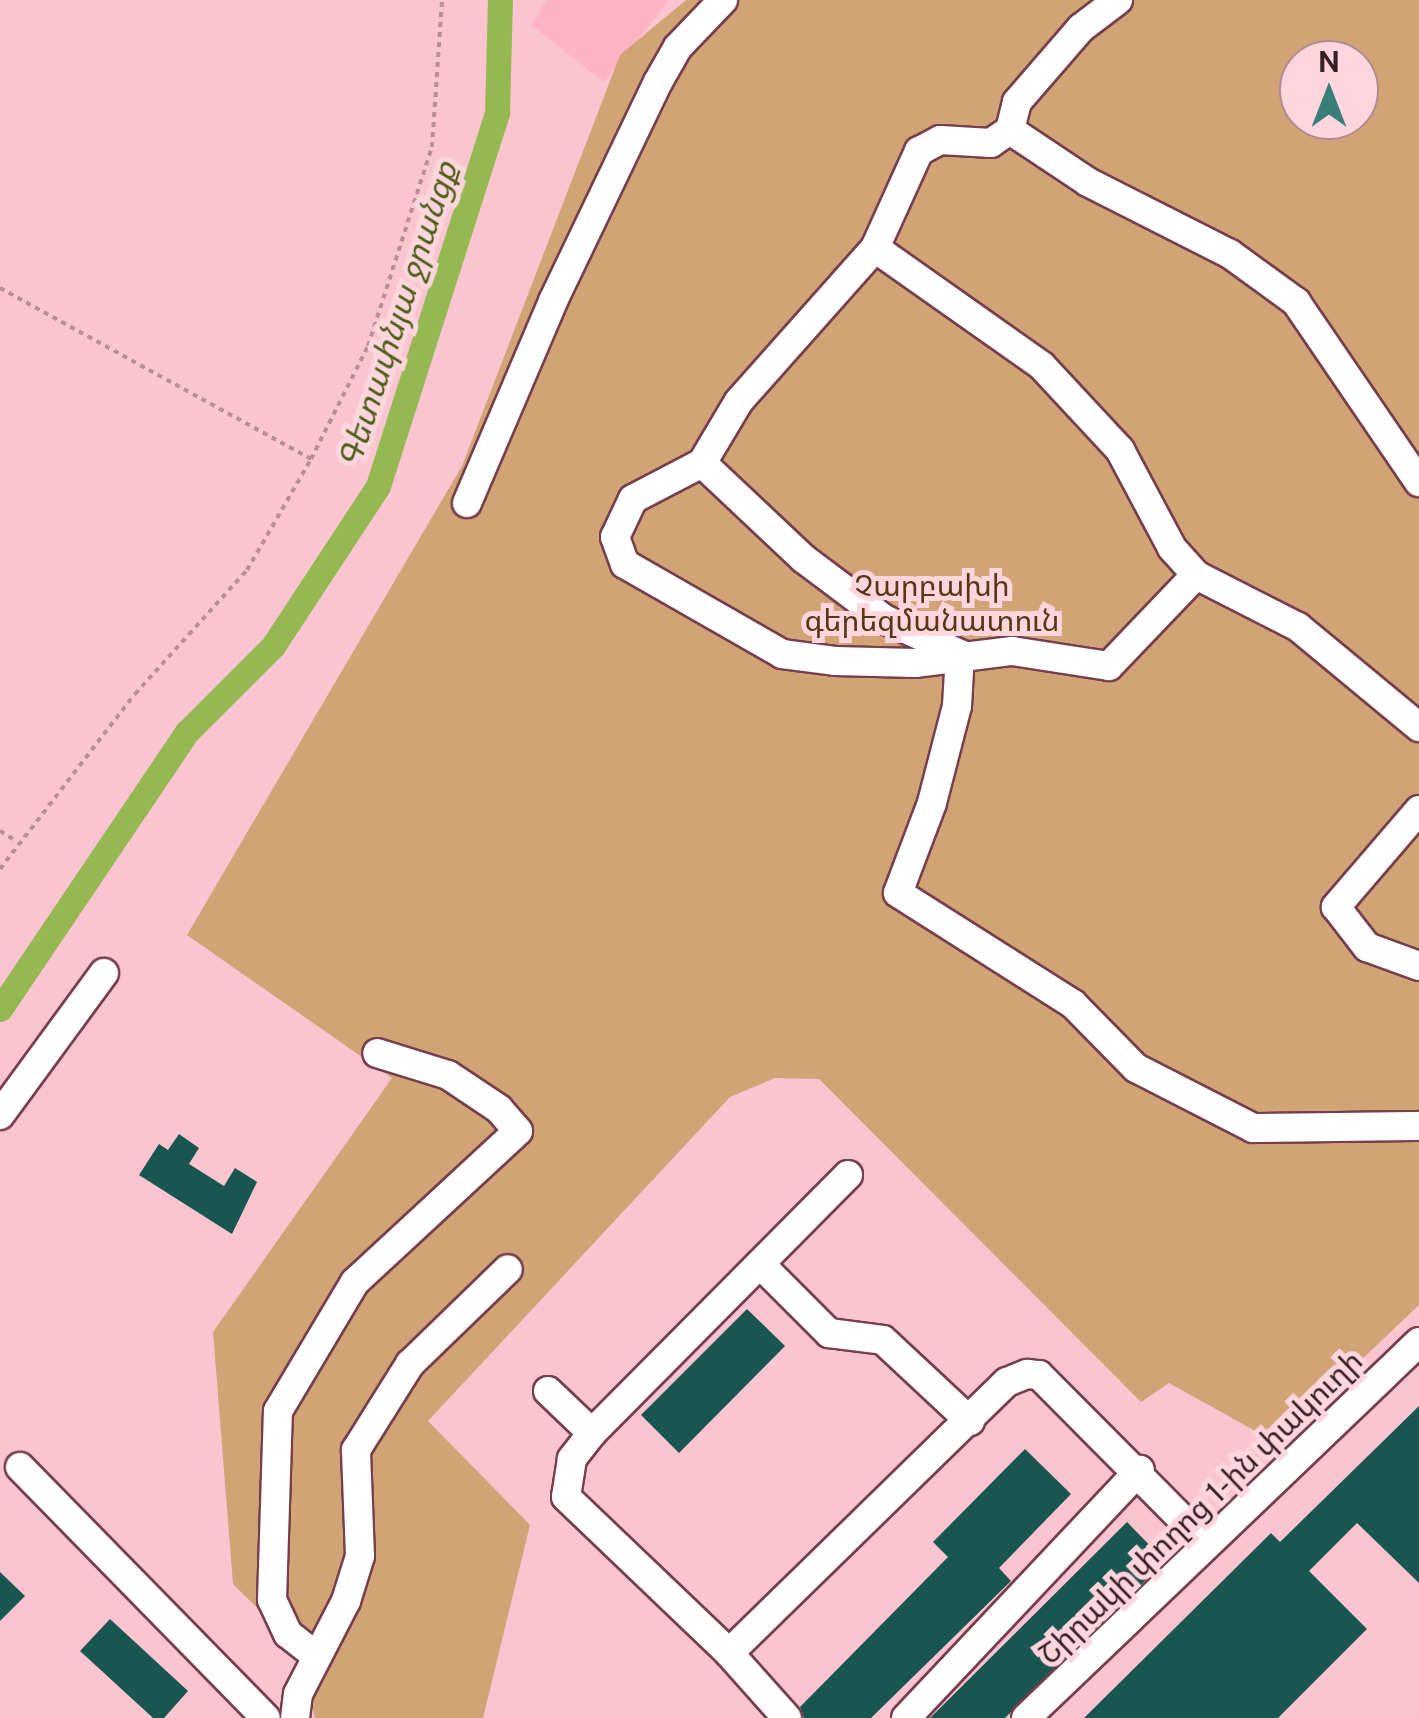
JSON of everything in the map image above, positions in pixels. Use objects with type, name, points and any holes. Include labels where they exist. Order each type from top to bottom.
[{"type":"street","points":[[467,503],[553,300],[658,82],[678,48],[723,0]]},
{"type":"street","points":[[1118,0],[1081,28],[1017,102],[1010,130],[991,143],[940,140],[919,151],[875,248],[738,400],[702,463],[632,499],[615,537],[624,564],[782,654],[881,663],[962,660],[1012,651],[1109,666],[1196,575]]},
{"type":"street","points":[[1010,130],[1088,182],[1230,254],[1296,302],[1419,482]]},
{"type":"street","points":[[875,248],[1042,366],[1120,450],[1172,548],[1196,575],[1298,627],[1419,727]]},
{"type":"street","points":[[702,463],[804,559],[884,618],[962,660]]},
{"type":"street","points":[[962,660],[932,803],[898,893],[1073,1004],[1136,1068],[1253,1128],[1419,1126]]},
{"type":"street","points":[[1419,810],[1336,907],[1367,947],[1419,966]]},
{"type":"street","points":[[0,1114],[104,973]]},
{"type":"street","points":[[316,1655],[288,1634],[272,1600],[278,1411],[355,1282],[518,1132],[500,1109],[448,1075],[377,1053]]},
{"type":"street","points":[[787,1718],[729,1653],[566,1497],[572,1459],[592,1433],[848,1175]]},
{"type":"street","points":[[760,1264],[829,1333],[882,1340],[970,1421]]},
{"type":"street","points":[[294,1718],[316,1655],[346,1600],[360,1556],[356,1450],[410,1364],[508,1269]]},
{"type":"street","name":"Շիրակի փողոց 1-ին փակուղի","points":[[1026,1718],[1419,1342]]},
{"type":"street","points":[[729,1653],[1014,1376],[1039,1375],[1140,1470],[1207,1544]]},
{"type":"street","points":[[548,1391],[592,1433]]},
{"type":"street","points":[[20,1467],[266,1718]]},
{"type":"street","points":[[906,1718],[1140,1470]]},
{"type":"path","points":[[0,869],[16,841],[134,694],[247,570],[311,459],[368,346],[432,147],[442,0]]},
{"type":"path","points":[[0,288],[311,459]]},
{"type":"path","points":[[0,831],[16,841]]},
{"type":"shaded area","points":[[547,0],[669,0],[604,82],[531,25]]},
{"type":"green space","name":"Չարբախի գերեզմանատուն","points":[[686,0],[1419,0],[1419,1305],[1275,1442],[1169,1383],[1141,1402],[819,1079],[775,1078],[730,1097],[428,1421],[530,1525],[483,1718],[315,1718],[297,1647],[233,1584],[213,1332],[392,1078],[187,935],[462,466],[620,55]]},
{"type":"building","points":[[179,1134],[199,1148],[189,1164],[224,1186],[235,1168],[257,1182],[232,1234],[139,1175],[159,1144],[168,1150]]},
{"type":"building","points":[[747,1309],[785,1346],[679,1453],[641,1415]]},
{"type":"building","points":[[1419,1406],[1419,1583],[1357,1523],[1309,1571],[1367,1629],[1278,1718],[1084,1718],[1271,1533],[1280,1542]]},
{"type":"building","points":[[1025,1449],[1071,1494],[999,1568],[1011,1581],[871,1718],[804,1718],[800,1707],[948,1557],[933,1542]]},
{"type":"building","points":[[1127,1522],[1165,1561],[1005,1718],[930,1718]]},
{"type":"building","points":[[0,1572],[25,1596],[0,1621]]},
{"type":"building","points":[[110,1619],[188,1691],[164,1718],[153,1718],[80,1651]]},
{"type":"waterway","name":"Գետափնյա ջրանցք","points":[[0,1009],[187,732],[273,646],[378,486],[497,113],[500,0]]}]
